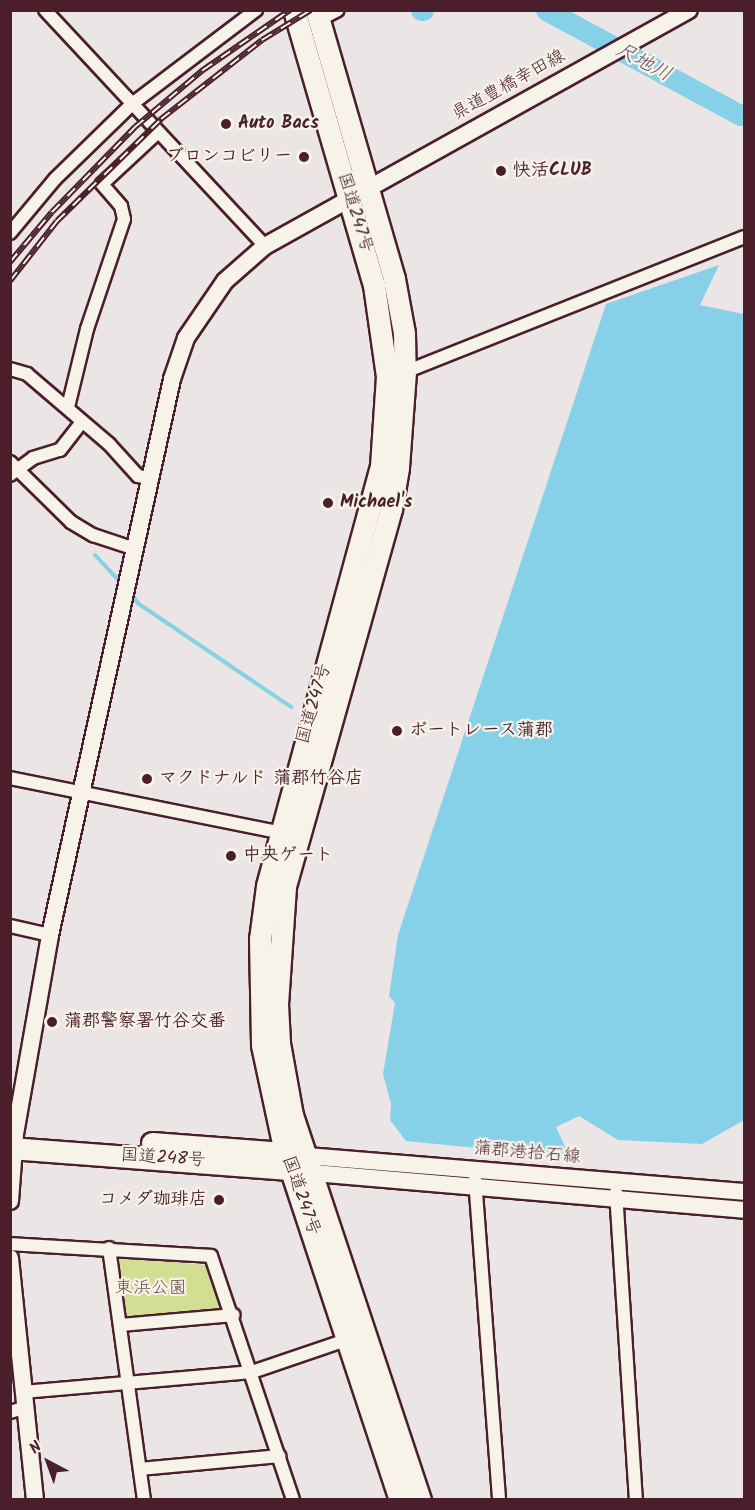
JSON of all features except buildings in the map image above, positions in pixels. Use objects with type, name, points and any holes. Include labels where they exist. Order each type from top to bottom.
[{"type":"highway","name":"国道247号","points":[[294,10],[359,193],[394,279],[404,333],[405,372],[398,468],[391,509],[285,887],[278,983],[279,1043],[299,1162],[349,1339],[400,1500]]},
{"type":"highway","name":"国道247号","points":[[318,15],[359,193],[384,339],[387,376],[381,466],[279,832],[262,928],[259,1004],[265,1072],[420,1500]]},
{"type":"highway","name":"国道248号","points":[[13,1141],[299,1162]]},
{"type":"street","points":[[45,10],[265,246]]},
{"type":"street","points":[[10,233],[56,179],[132,104],[255,10]]},
{"type":"street","points":[[318,15],[338,10]]},
{"type":"street","name":"県道豊橋幸田線","points":[[10,1201],[13,1141],[50,935],[84,791],[149,478],[172,379],[186,338],[225,281],[265,246],[689,10]]},
{"type":"street","points":[[68,407],[87,329],[124,219],[121,206],[102,184],[158,132]]},
{"type":"street","points":[[405,372],[744,237]]},
{"type":"street","points":[[10,369],[27,374],[68,407],[138,476],[149,478]]},
{"type":"street","points":[[82,422],[60,450],[33,458],[13,469],[71,522],[93,536],[135,549]]},
{"type":"street","points":[[10,778],[84,791],[279,832]]},
{"type":"street","points":[[10,926],[50,935]]},
{"type":"street","name":"蒲郡港拾石線","points":[[299,1162],[476,1169],[744,1192]]},
{"type":"street","name":"蒲郡港拾石線","points":[[299,1162],[473,1186],[744,1210]]},
{"type":"street","points":[[476,1169],[473,1186],[499,1500]]},
{"type":"street","points":[[615,1180],[636,1500]]},
{"type":"street","points":[[10,1245],[109,1248],[211,1256],[234,1315],[293,1500]]},
{"type":"street","points":[[109,1248],[144,1500]]},
{"type":"street","points":[[10,1258],[19,1404],[35,1500]]},
{"type":"street","points":[[121,1325],[234,1315]]},
{"type":"street","points":[[19,1404],[128,1384],[252,1372],[349,1339]]},
{"type":"street","points":[[140,1469],[279,1456]]},
{"type":"green space","name":"東浜公園","points":[[119,1258],[207,1265],[220,1308],[127,1318]]},
{"type":"water","name":"ボートレース蒲郡","points":[[719,265],[700,305],[744,314],[744,1120],[702,1144],[618,1140],[579,1116],[556,1127],[570,1157],[406,1141],[390,1120],[391,1104],[383,1074],[395,1003],[389,996],[398,935],[606,304]]},
{"type":"waterway","name":"尺地川","points":[[546,10],[740,115]]},
{"type":"waterway","points":[[95,555],[121,583]]},
{"type":"waterway","points":[[130,593],[139,604],[291,707]]},
{"type":"railway","points":[[10,262],[52,212],[135,127],[203,70],[290,10]]},
{"type":"railway","points":[[10,281],[57,221],[161,119],[262,40],[311,10]]},
{"type":"place","name":"Auto Bacs","points":[[226,124]]},
{"type":"place","name":"ブロンコビリー","points":[[304,157]]},
{"type":"place","name":"快活CLUB","points":[[501,171]]},
{"type":"place","name":"Michael's","points":[[328,503]]},
{"type":"place","name":"ボートレース蒲郡","points":[[397,731]]},
{"type":"place","name":"マクドナルド 蒲郡竹谷店","points":[[147,779]]},
{"type":"place","name":"中央ゲート","points":[[231,856]]},
{"type":"place","name":"蒲郡警察署竹谷交番","points":[[52,1022]]},
{"type":"place","name":"コメダ珈琲店","points":[[219,1200]]}]
